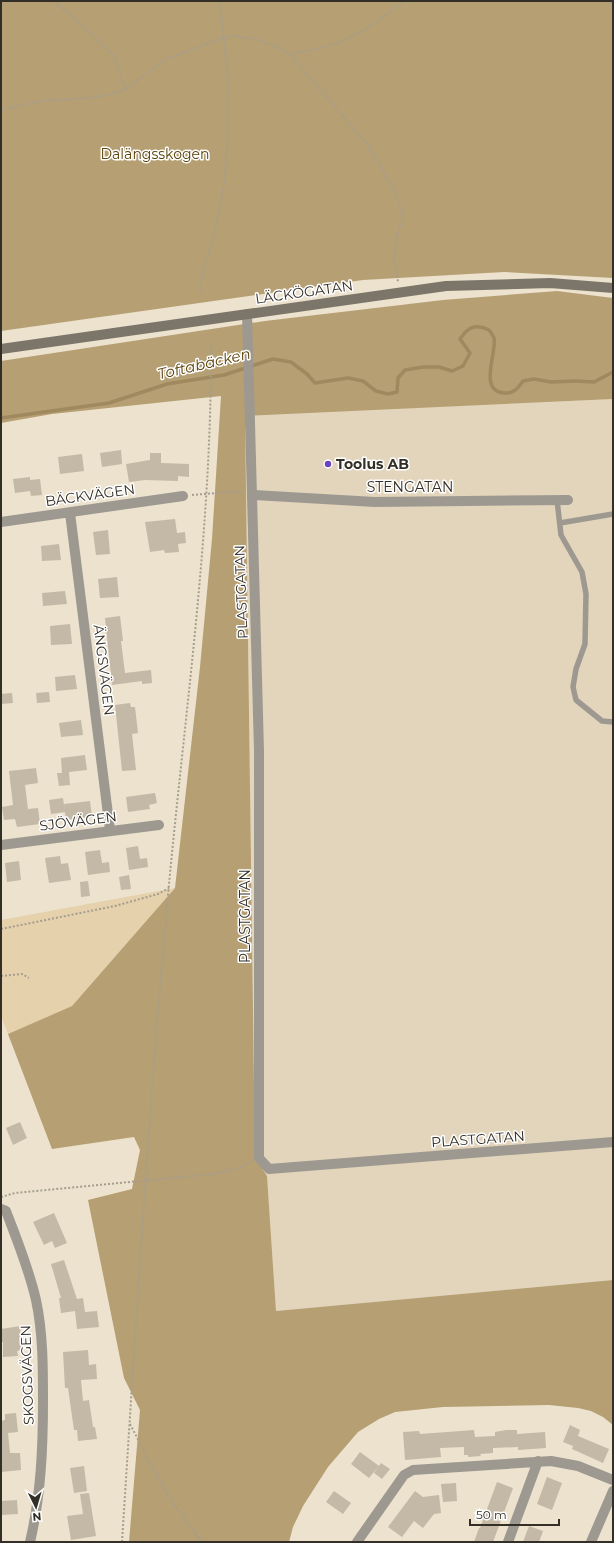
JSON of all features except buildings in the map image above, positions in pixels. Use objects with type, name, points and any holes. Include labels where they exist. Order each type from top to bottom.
[{"type":"main road","name":"LÄCKÖGATAN","points":[[1,350],[446,286],[550,283],[613,288]]},
{"type":"street","name":"PLASTGATAN","points":[[247,314],[259,751],[259,1158],[269,1169],[613,1142]]},
{"type":"street","name":"STENGATAN","points":[[253,495],[374,502],[568,500]]},
{"type":"street","name":"BÄCKVÄGEN","points":[[1,522],[183,496]]},
{"type":"street","name":"ÄNGSVÄGEN","points":[[70,513],[110,830]]},
{"type":"street","name":"SJÖVÄGEN","points":[[1,845],[159,825]]},
{"type":"street","name":"SKOGSVÄGEN","points":[[3,1210],[30,1276],[39,1318],[42,1347],[43,1410],[41,1475],[37,1510],[30,1542]]},
{"type":"street","points":[[508,1542],[538,1461]]},
{"type":"street","points":[[357,1542],[404,1475],[409,1471],[420,1469],[551,1461],[570,1464],[613,1480]]},
{"type":"street","points":[[591,1542],[613,1491]]},
{"type":"lane","points":[[557,500],[561,535],[582,572],[586,594],[585,644],[576,669],[573,687],[576,700],[602,721],[613,722]]},
{"type":"lane","points":[[560,523],[613,514]]},
{"type":"path","points":[[53,1],[74,17],[113,55],[126,89]]},
{"type":"path","points":[[202,293],[200,283],[216,227],[224,184],[227,150],[228,81],[220,1]]},
{"type":"path","points":[[290,54],[317,49],[341,42],[362,31],[404,1]]},
{"type":"path","points":[[608,1],[613,6]]},
{"type":"path","points":[[1,110],[41,100],[88,98],[109,95],[126,89],[166,59],[223,38],[234,36],[256,39],[275,46],[290,54],[369,147],[394,189],[404,216],[397,236],[394,256],[400,292]]},
{"type":"path","points":[[122,1542],[145,1180],[169,888],[203,547],[211,342]]},
{"type":"path","points":[[183,496],[230,492],[253,495]]},
{"type":"path","points":[[1,929],[115,906],[158,894],[169,888]]},
{"type":"path","points":[[1,976],[22,974],[29,978]]},
{"type":"path","points":[[1,1197],[15,1194],[213,1174],[239,1168],[259,1158]]},
{"type":"path","points":[[130,1423],[166,1493],[202,1542]]},
{"type":"shaded area","points":[[613,399],[613,1280],[276,1311],[267,1176],[255,1157],[245,415]]},
{"type":"shaded area","points":[[175,888],[72,1006],[8,1034],[1,1016],[1,920]]},
{"type":"green space","name":"Dalängsskogen","points":[[1,1],[613,1],[613,278],[504,272],[363,280],[1,331]]},
{"type":"green space","points":[[557,291],[613,298],[613,399],[245,416],[255,1157],[267,1176],[276,1311],[613,1280],[613,1425],[603,1417],[591,1411],[549,1405],[443,1407],[395,1412],[379,1419],[358,1432],[328,1467],[303,1506],[293,1527],[289,1542],[129,1542],[140,1410],[124,1378],[88,1200],[132,1189],[140,1150],[134,1137],[52,1149],[8,1034],[72,1006],[175,888],[200,667],[212,539],[221,396],[52,414],[1,423],[1,361],[265,321],[443,300]]},
{"type":"waterway","name":"Toftabäcken","points":[[1,418],[109,403],[167,384],[224,375],[273,359],[291,362],[307,374],[315,383],[348,378],[363,381],[376,391],[388,394],[397,392],[398,378],[405,370],[423,367],[439,367],[452,371],[463,366],[470,353],[460,339],[466,331],[473,327],[480,327],[489,330],[494,338],[490,379],[492,386],[496,391],[510,393],[523,381],[534,379],[551,382],[594,382],[613,372]]},
{"type":"place","name":"Toolus AB","points":[[328,464]]}]
